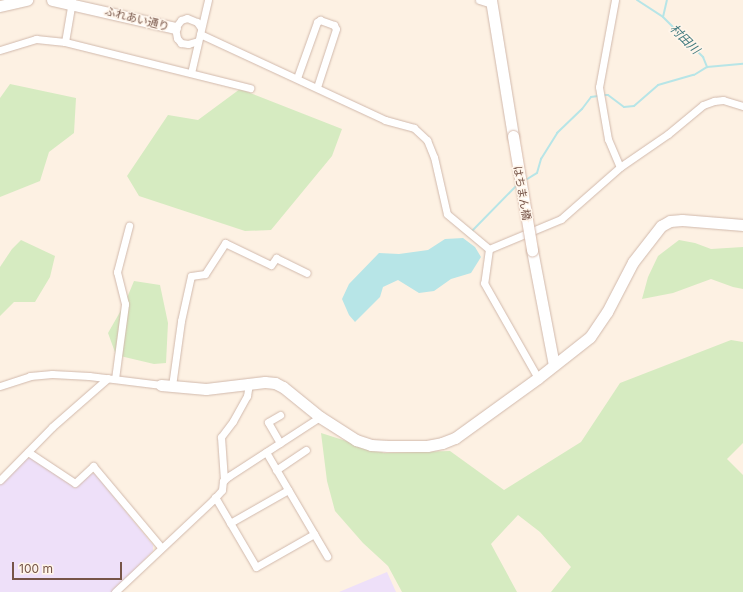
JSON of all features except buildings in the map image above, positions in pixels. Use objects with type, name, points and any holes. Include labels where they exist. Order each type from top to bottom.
[{"type":"street","points":[[0,6],[27,0]]},
{"type":"street","name":"ふれあい通り","points":[[52,0],[72,2],[175,28]]},
{"type":"street","points":[[191,73],[208,0]]},
{"type":"street","points":[[479,0],[491,1]]},
{"type":"street","points":[[615,0],[599,87],[608,139],[620,168]]},
{"type":"street","name":"はちまん橋","points":[[491,1],[532,250],[554,365]]},
{"type":"street","points":[[65,42],[72,2]]},
{"type":"street","points":[[187,18],[197,22],[200,34],[188,44],[181,43],[177,38],[175,28],[181,20],[187,18]]},
{"type":"street","points":[[297,78],[317,22],[320,20],[334,25],[336,29],[317,88]]},
{"type":"street","points":[[200,34],[385,120],[414,128],[427,140],[434,156],[447,214],[489,249]]},
{"type":"street","points":[[0,50],[36,39],[65,42],[250,88]]},
{"type":"street","points":[[489,249],[561,220],[620,168],[668,134],[703,105],[722,100],[743,106]]},
{"type":"street","points":[[0,386],[30,376],[52,374],[206,389],[264,382],[283,387],[320,417],[356,440],[371,445],[427,446],[455,438],[538,378],[590,337],[606,312],[633,262],[662,226],[670,221],[682,220],[743,225]]},
{"type":"street","points":[[0,480],[52,427],[112,379],[125,304],[118,272],[129,226]]},
{"type":"street","points":[[172,386],[181,321],[191,276],[205,274],[225,243],[271,266],[276,258],[307,274]]},
{"type":"street","points":[[489,249],[484,283],[538,378]]},
{"type":"street","points":[[115,592],[222,490],[224,480],[221,437],[233,421],[247,396],[249,384]]},
{"type":"street","points":[[280,415],[268,422],[280,443]]},
{"type":"street","points":[[224,480],[320,417]]},
{"type":"street","points":[[276,470],[306,450]]},
{"type":"street","points":[[28,452],[75,483],[92,466],[161,547]]},
{"type":"street","points":[[266,452],[327,556]]},
{"type":"street","points":[[230,523],[288,490]]},
{"type":"street","points":[[215,497],[256,568],[314,534]]},
{"type":"shaded area","points":[[31,457],[75,488],[90,473],[95,474],[153,545],[153,551],[113,592],[0,592],[0,484],[25,459]]},
{"type":"shaded area","points":[[387,572],[396,592],[339,592]]},
{"type":"green space","points":[[10,84],[76,98],[74,133],[49,152],[40,181],[0,197],[0,98]]},
{"type":"green space","points":[[240,89],[342,129],[332,156],[271,230],[245,231],[139,196],[127,176],[168,115],[198,120]]},
{"type":"green space","points":[[21,240],[55,256],[50,277],[35,302],[14,302],[0,316],[0,267],[12,249]]},
{"type":"green space","points":[[679,240],[695,243],[711,249],[743,247],[743,289],[711,279],[673,293],[642,299],[648,277],[658,256]]},
{"type":"green space","points":[[134,281],[160,285],[168,323],[166,363],[154,364],[116,355],[108,333],[124,305]]},
{"type":"green space","points":[[731,340],[743,342],[743,443],[727,459],[743,475],[743,592],[551,592],[571,567],[540,532],[518,515],[491,544],[517,592],[402,592],[388,566],[363,543],[335,511],[327,481],[321,433],[384,453],[450,451],[504,490],[581,442],[620,383]]},
{"type":"water","points":[[463,238],[475,247],[481,257],[471,273],[451,279],[434,291],[419,293],[398,280],[383,287],[380,297],[355,322],[349,315],[342,299],[349,284],[379,253],[399,254],[428,250],[445,239]]},
{"type":"waterway","name":"村田川","points":[[637,0],[663,17],[703,57],[707,67]]},
{"type":"waterway","name":"村田川","points":[[663,17],[667,0]]},
{"type":"waterway","points":[[603,95],[608,95],[624,107],[634,106],[658,85],[694,75],[707,67],[743,64]]},
{"type":"waterway","points":[[524,181],[537,173],[541,159],[557,133],[582,109],[591,97],[598,96]]},
{"type":"waterway","points":[[471,232],[517,185]]}]
